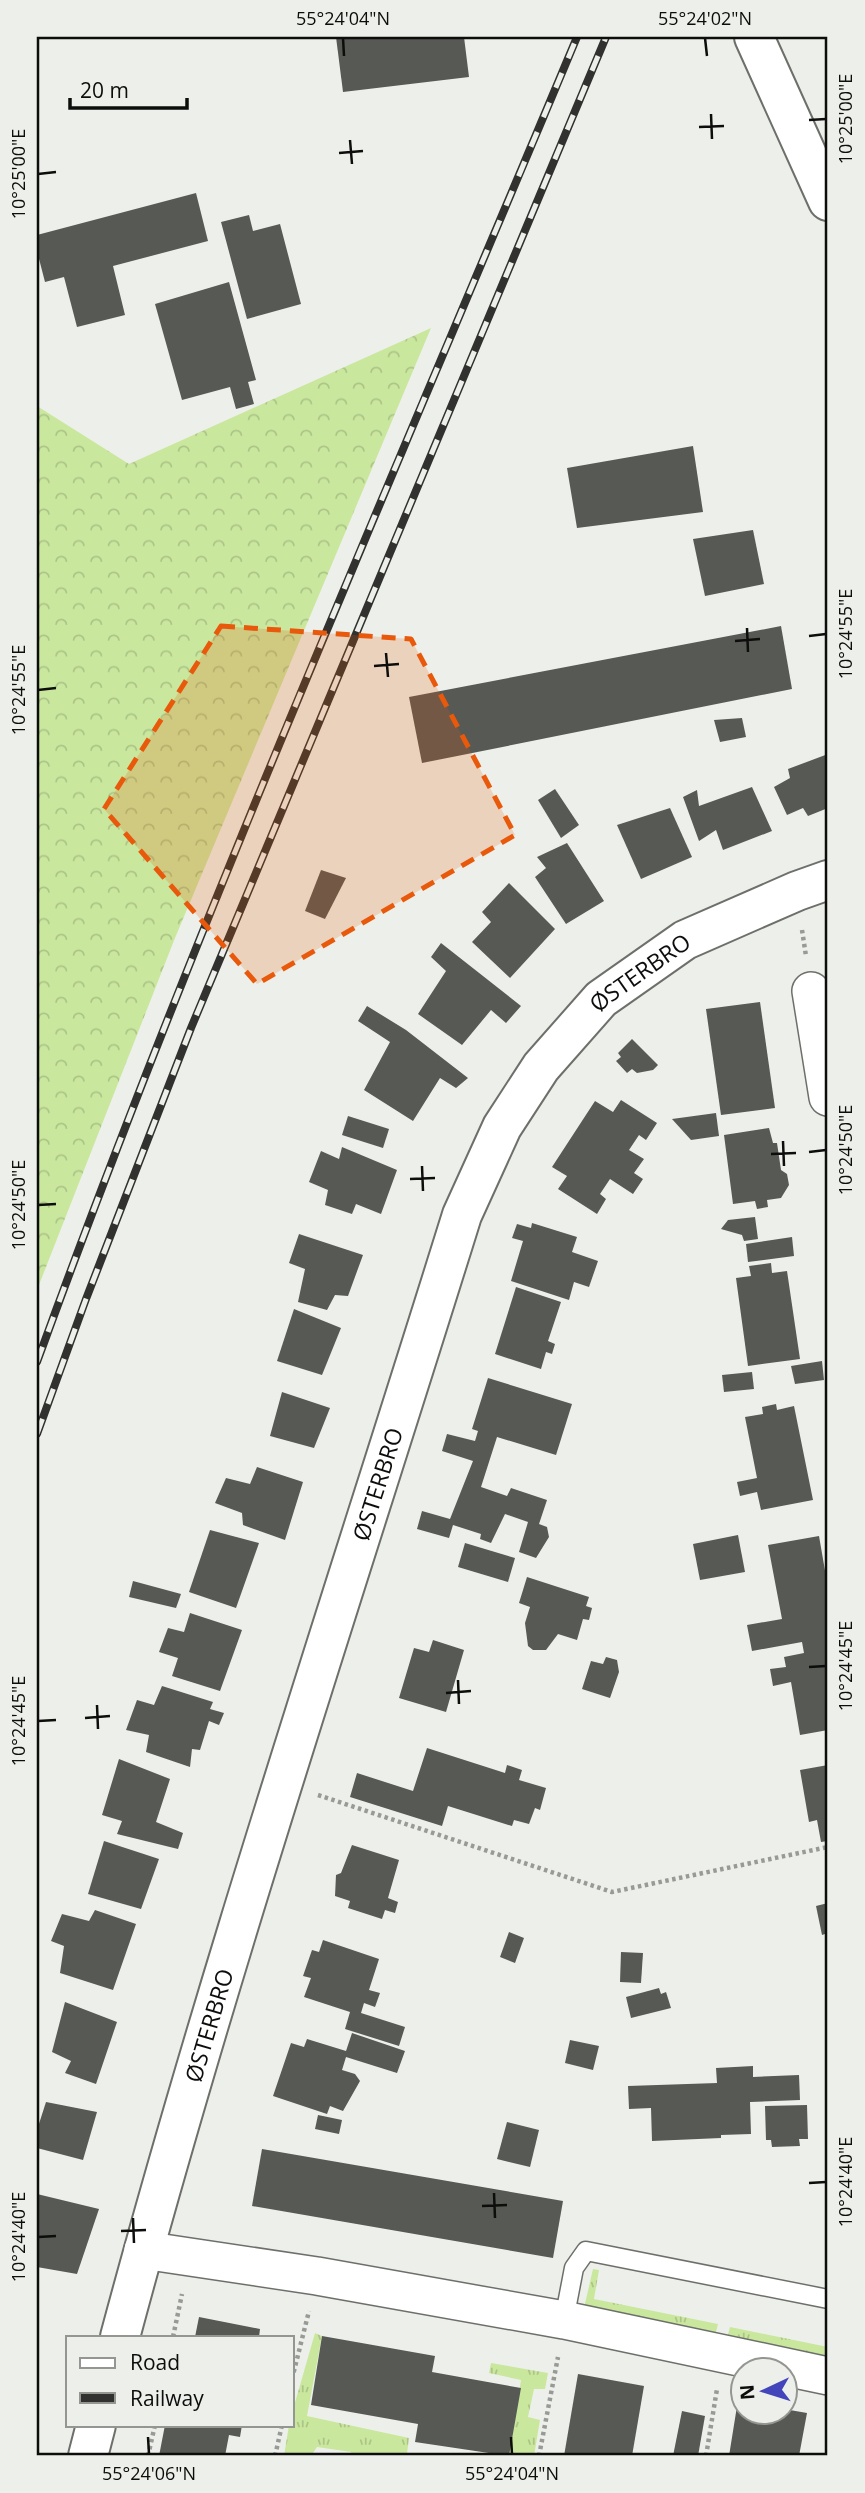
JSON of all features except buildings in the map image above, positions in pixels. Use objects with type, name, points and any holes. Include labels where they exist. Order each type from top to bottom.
[{"type":"street","points":[[754,37],[828,201]]},
{"type":"street","name":"ØSTERBRO","points":[[120,2336],[143,2250],[283,1783],[462,1215],[502,1127],[541,1067],[601,999],[685,940],[813,885]]},
{"type":"street","points":[[811,990],[828,1097]]},
{"type":"street","points":[[143,2250],[317,2276],[565,2320],[828,2376]]},
{"type":"street","points":[[88,2456],[96,2426]]},
{"type":"lane","points":[[565,2320],[574,2268],[586,2251],[828,2299]]},
{"type":"path","points":[[811,990],[813,885]]},
{"type":"path","points":[[283,1783],[612,1892],[828,1847]]},
{"type":"path","points":[[294,2371],[317,2276]]},
{"type":"path","points":[[539,2456],[565,2320]]},
{"type":"path","points":[[706,2456],[723,2354]]},
{"type":"path","points":[[148,2456],[155,2426]]},
{"type":"path","points":[[275,2456],[282,2426]]},
{"type":"highlighted area","points":[[221,626],[411,639],[515,835],[257,984],[104,809]]},
{"type":"green space","points":[[431,328],[175,938],[37,1290],[37,406],[129,464]]},
{"type":"green space","points":[[593,2269],[599,2270],[594,2299],[718,2324],[715,2336],[584,2308]]},
{"type":"green space","points":[[730,2327],[828,2347],[828,2360],[727,2338]]},
{"type":"green space","points":[[315,2333],[322,2336],[307,2416],[409,2438],[407,2454],[419,2456],[352,2456],[351,2452],[317,2447],[311,2456],[284,2456],[289,2426],[294,2426],[294,2406]]},
{"type":"green space","points":[[491,2363],[548,2373],[545,2389],[534,2389],[528,2417],[540,2420],[534,2456],[509,2456],[521,2380],[489,2373]]},
{"type":"railway","points":[[37,1362],[99,1194],[231,862],[577,37]]},
{"type":"railway","points":[[37,1434],[191,1028],[606,37]]}]
